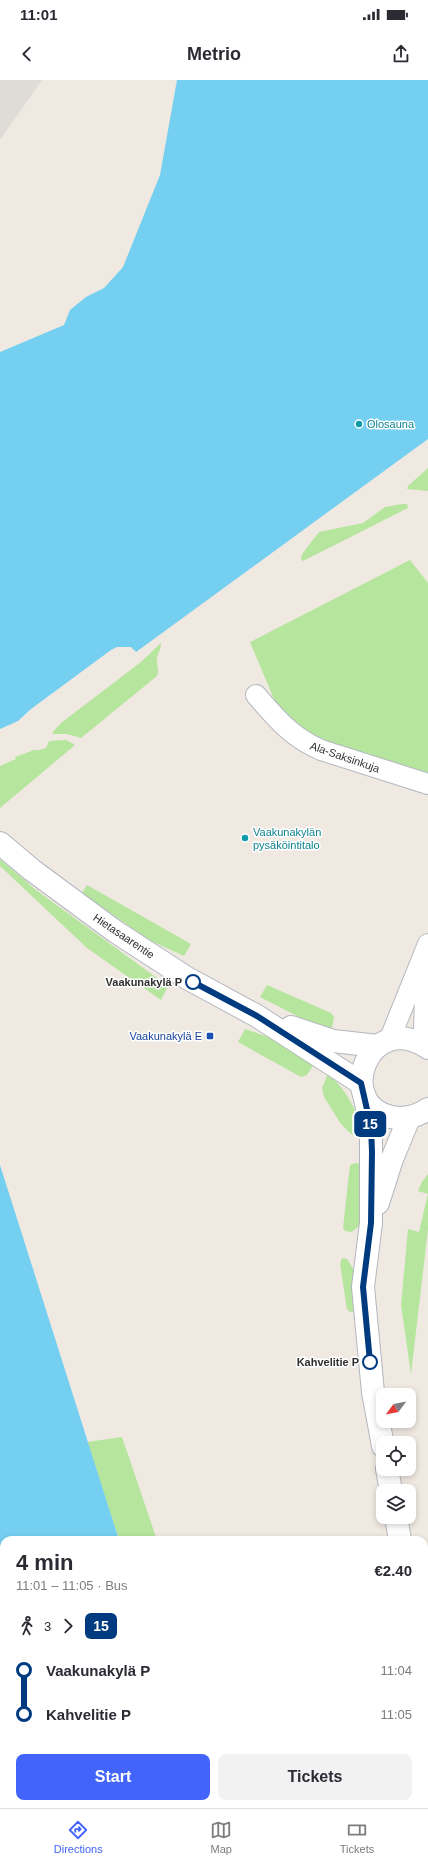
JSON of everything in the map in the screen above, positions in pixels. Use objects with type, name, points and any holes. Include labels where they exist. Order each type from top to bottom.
[{"type":"street","name":"Ala-Saksinkuja","points":[[256,695],[290,732],[304,743],[321,750],[428,784]]},
{"type":"street","name":"Hietasaarentie","points":[[0,842],[32,870],[116,932],[187,978],[257,1016],[363,1089],[370,1104],[378,1111],[387,1116],[398,1119],[423,1112]]},
{"type":"street","points":[[381,1436],[373,1392],[363,1287],[371,1223],[371,1127],[363,1089],[362,1073],[364,1062],[394,1030],[427,946]]},
{"type":"street","points":[[427,946],[424,1028],[428,1048]]},
{"type":"street","name":"Hietasaarentie","points":[[257,1016],[333,1041],[383,1043],[398,1038],[419,1042],[428,1048]]},
{"type":"street","points":[[371,1223],[392,1159],[423,1112]]},
{"type":"street","points":[[397,1524],[399,1536]]},
{"type":"green space","points":[[428,468],[428,491],[407,489],[408,486]]},
{"type":"green space","points":[[407,504],[408,508],[303,561],[301,559],[302,554],[319,532],[363,523],[385,507]]},
{"type":"green space","points":[[410,560],[428,583],[428,774],[314,738],[276,704],[250,642]]},
{"type":"green space","points":[[161,643],[157,657],[157,676],[81,738],[67,734],[52,733],[61,723],[141,662]]},
{"type":"green space","points":[[66,740],[75,745],[0,808],[0,766],[16,759],[15,757],[34,750],[46,748],[49,741]]},
{"type":"green space","points":[[0,859],[36,890],[168,986],[161,1000],[87,948],[0,866]]},
{"type":"green space","points":[[87,885],[191,944],[184,956],[149,940],[82,893]]},
{"type":"green space","points":[[267,985],[331,1013],[334,1017],[332,1028],[305,1020],[260,997]]},
{"type":"green space","points":[[245,1029],[274,1039],[314,1064],[307,1075],[301,1077],[238,1042]]},
{"type":"green space","points":[[328,1073],[347,1095],[359,1120],[362,1140],[351,1134],[341,1124],[324,1097],[322,1088]]},
{"type":"green space","points":[[356,1163],[363,1164],[360,1224],[351,1232],[345,1231],[343,1228],[350,1165]]},
{"type":"green space","points":[[428,1174],[428,1194],[418,1191]]},
{"type":"green space","points":[[428,1194],[428,1229],[411,1374],[401,1305],[408,1229],[419,1232]]},
{"type":"green space","points":[[342,1258],[347,1259],[354,1270],[353,1312],[350,1312],[347,1309],[340,1264]]},
{"type":"green space","points":[[122,1437],[156,1536],[118,1536],[87,1442]]},
{"type":"shaded area","points":[[0,80],[42,80],[0,140]]},
{"type":"water","points":[[177,80],[428,80],[428,439],[136,652],[131,647],[117,647],[111,650],[31,709],[18,721],[0,729],[0,352],[64,325],[70,310],[86,297],[104,288],[123,267],[160,175]]},
{"type":"water","points":[[0,1165],[118,1536],[0,1536]]},
{"type":"bus line","name":"15","points":[[193,982],[257,1016],[326,1059],[361,1083],[371,1127],[372,1152],[371,1223],[363,1287],[370,1362]]},
{"type":"place","name":"Olosauna","points":[[359,424]]},
{"type":"place","name":"Vaakunakylän pysäköintitalo","points":[[245,838]]},
{"type":"place","name":"Vaakunakylä P","points":[[193,982]]},
{"type":"place","name":"Vaakunakylä E","points":[[210,1036]]},
{"type":"place","name":"Kahvelitie P","points":[[370,1362]]}]
